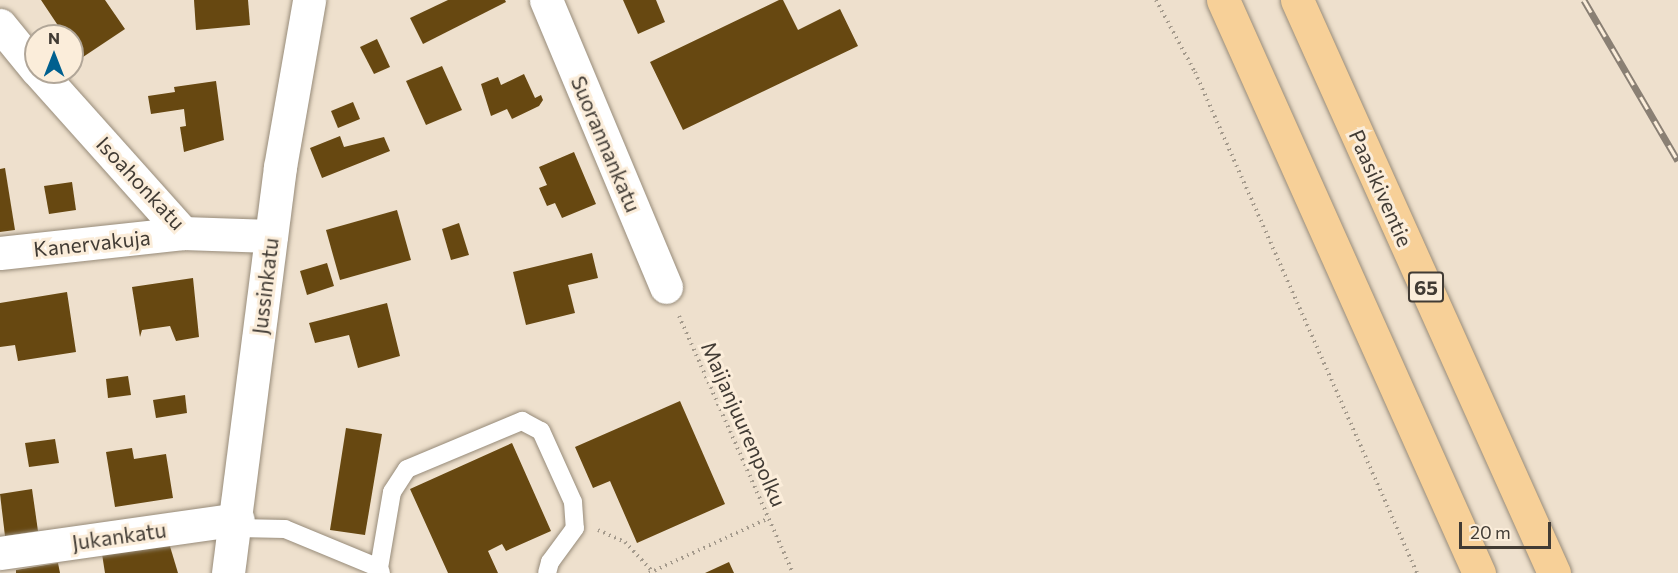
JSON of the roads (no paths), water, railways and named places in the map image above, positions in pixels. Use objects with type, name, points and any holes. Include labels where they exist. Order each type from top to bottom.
[{"type":"highway","points":[[1223,0],[1479,573]]},
{"type":"highway","name":"Paasikiventie","points":[[1297,0],[1554,573]]},
{"type":"street","name":"Jussinkatu","points":[[228,573],[237,524],[271,236],[309,0]]},
{"type":"street","name":"Suorannankatu","points":[[546,0],[666,287]]},
{"type":"street","name":"Isoahonkatu","points":[[0,25],[24,54]]},
{"type":"street","name":"Isoahonkatu","points":[[50,84],[183,233],[271,236]]},
{"type":"street","name":"Kanervakuja","points":[[0,253],[183,233]]},
{"type":"street","name":"Jukankatu","points":[[0,553],[237,524]]},
{"type":"lane","points":[[237,524],[285,529],[380,570],[392,492],[407,469],[522,421],[541,431],[573,502],[575,528],[550,562],[547,573]]},
{"type":"railway","points":[[1584,0],[1678,161]]}]
